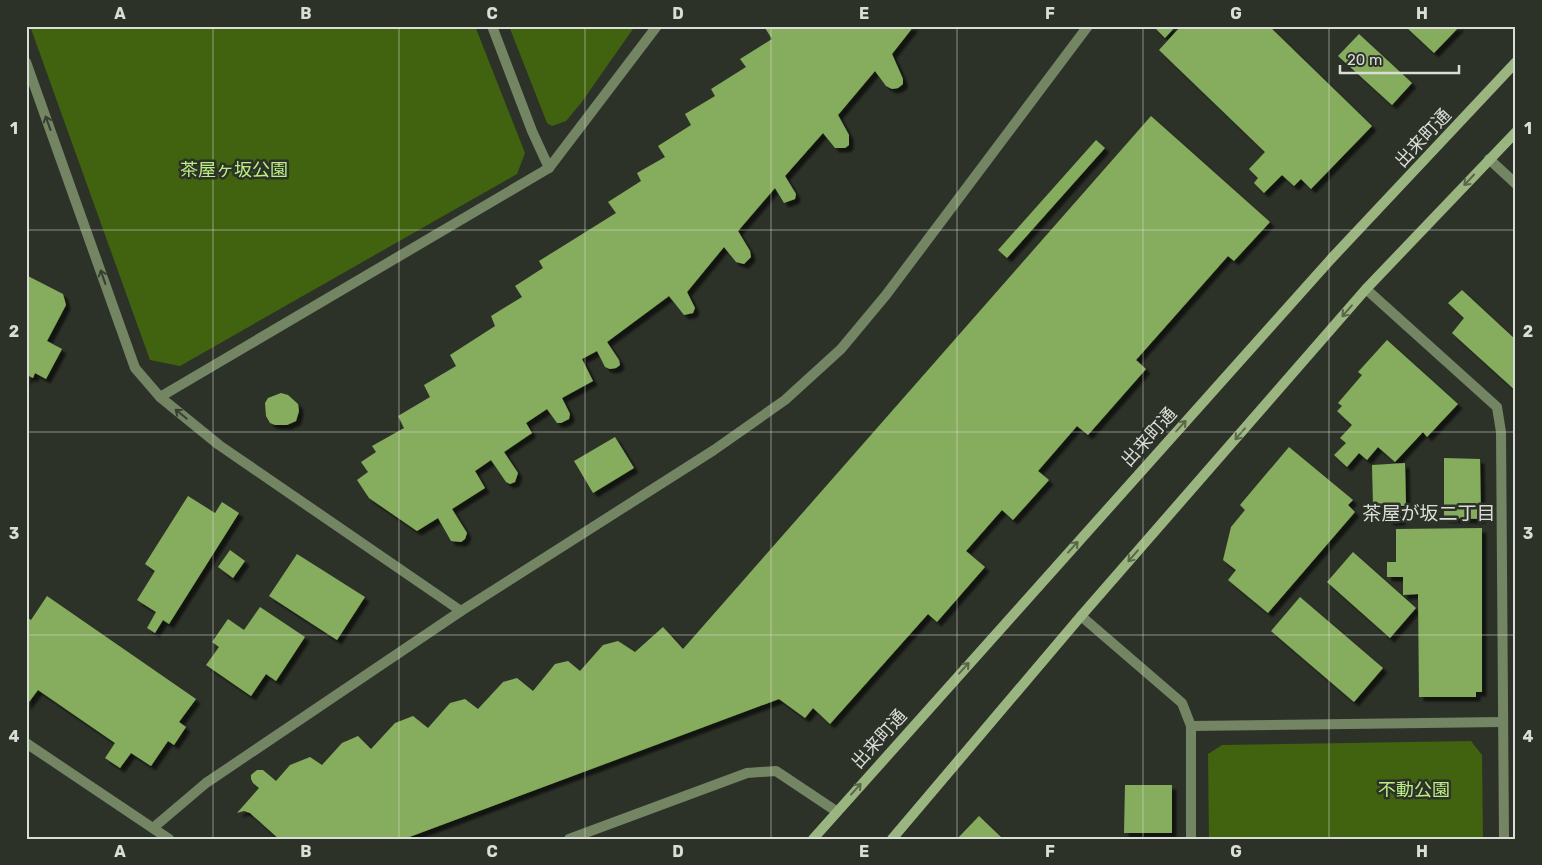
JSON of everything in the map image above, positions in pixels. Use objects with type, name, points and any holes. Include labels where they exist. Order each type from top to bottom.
[{"type":"main road","name":"出来町通","points":[[813,839],[1330,260],[1516,62]]},
{"type":"main road","points":[[892,839],[1081,616],[1366,289],[1516,132]]},
{"type":"street","points":[[492,26],[532,131],[549,168]]},
{"type":"street","points":[[160,397],[549,168],[657,26]]},
{"type":"street","points":[[153,828],[206,783],[461,611],[714,450],[785,400],[841,349],[886,295],[1088,26]]},
{"type":"street","points":[[26,62],[135,368],[160,397],[219,445],[461,611]]},
{"type":"street","points":[[1489,159],[1516,184]]},
{"type":"street","points":[[1366,289],[1496,407],[1502,432],[1504,839]]},
{"type":"street","points":[[1081,616],[1182,703],[1191,726],[1191,839]]},
{"type":"street","points":[[1191,726],[1502,722]]},
{"type":"street","points":[[26,743],[169,839]]},
{"type":"street","points":[[569,839],[747,773],[776,771],[836,811]]},
{"type":"green space","name":"茶屋ヶ坂公園","points":[[30,26],[475,26],[525,153],[517,174],[180,366],[150,360]]},
{"type":"green space","points":[[509,26],[635,26],[581,103],[566,121],[552,126],[547,123]]},
{"type":"green space","name":"不動公園","points":[[1471,741],[1482,755],[1483,839],[1209,839],[1208,754],[1222,745]]},
{"type":"building","points":[[768,26],[914,26],[892,54],[903,79],[903,84],[898,88],[892,89],[886,86],[875,71],[838,115],[849,135],[849,145],[845,148],[835,148],[823,133],[785,176],[796,194],[795,199],[784,203],[775,188],[738,231],[750,251],[751,257],[744,264],[736,262],[724,247],[687,292],[695,308],[693,313],[684,315],[669,296],[607,342],[619,360],[620,365],[616,368],[610,369],[605,367],[597,351],[582,359],[593,381],[562,398],[570,414],[569,419],[557,423],[547,409],[526,423],[532,433],[504,452],[518,473],[515,482],[510,484],[506,482],[491,460],[475,471],[485,488],[452,509],[467,533],[465,539],[461,542],[451,541],[438,518],[417,531],[369,498],[357,480],[368,472],[361,462],[376,452],[372,446],[404,428],[398,416],[430,397],[424,385],[456,366],[450,355],[495,326],[491,316],[522,297],[515,286],[543,268],[539,261],[616,213],[608,202],[641,181],[637,173],[665,157],[658,146],[691,125],[685,114],[715,96],[711,89],[746,67],[740,59],[772,39],[765,28]]},
{"type":"building","points":[[1153,26],[1176,26],[1165,38]]},
{"type":"building","points":[[1181,26],[1269,26],[1372,126],[1311,189],[1301,179],[1294,186],[1282,175],[1264,193],[1254,183],[1258,178],[1249,169],[1265,152],[1159,50]]},
{"type":"building","points":[[1405,26],[1460,26],[1434,53]]},
{"type":"building","points":[[1359,34],[1412,83],[1392,105],[1338,56]]},
{"type":"building","points":[[1151,116],[1270,222],[1234,261],[1228,256],[1136,360],[1146,369],[1088,435],[1077,426],[1038,471],[1049,480],[1013,520],[1002,510],[966,551],[985,567],[937,622],[928,614],[830,724],[813,708],[805,718],[779,699],[404,839],[279,839],[250,813],[244,811],[237,813],[259,788],[251,779],[251,775],[257,770],[263,770],[276,781],[290,765],[310,757],[322,765],[342,743],[358,736],[371,749],[395,723],[413,716],[428,728],[450,703],[465,699],[478,709],[503,682],[517,678],[533,691],[555,664],[568,661],[580,671],[603,645],[618,641],[635,652],[663,627],[683,649]]},
{"type":"building","points":[[1096,140],[1105,148],[1007,258],[998,250]]},
{"type":"building","points":[[26,275],[63,294],[66,305],[47,341],[62,349],[46,379],[35,373],[33,378],[29,376],[26,381]]},
{"type":"building","points":[[1462,290],[1516,340],[1516,391],[1452,333],[1464,318],[1448,303]]},
{"type":"building","points":[[1387,340],[1458,404],[1427,437],[1423,432],[1395,462],[1378,447],[1367,460],[1359,453],[1347,467],[1334,455],[1346,443],[1340,438],[1352,425],[1337,411],[1342,406],[1338,403],[1362,375],[1358,372]]},
{"type":"building","points":[[281,393],[288,395],[298,404],[299,411],[296,421],[287,425],[275,425],[270,423],[266,416],[265,403],[268,398]]},
{"type":"building","points":[[615,437],[634,468],[593,493],[574,461]]},
{"type":"building","points":[[1289,447],[1353,500],[1348,505],[1355,512],[1268,613],[1228,580],[1236,570],[1223,560],[1231,527],[1245,510],[1240,505]]},
{"type":"building","points":[[1444,458],[1480,459],[1481,519],[1444,518]]},
{"type":"building","points":[[1405,463],[1406,506],[1373,506],[1372,465]]},
{"type":"building","points":[[188,496],[215,513],[222,502],[239,513],[169,624],[163,620],[155,633],[147,628],[156,612],[137,600],[155,571],[145,564]]},
{"type":"building","points":[[1388,508],[1401,508],[1401,521],[1389,521]]},
{"type":"building","points":[[1482,528],[1482,692],[1476,692],[1476,697],[1419,697],[1418,594],[1403,595],[1403,577],[1387,577],[1387,562],[1396,562],[1396,529]]},
{"type":"building","points":[[230,550],[245,561],[233,578],[218,567]]},
{"type":"building","points":[[1353,552],[1416,608],[1390,638],[1327,582]]},
{"type":"building","points":[[297,554],[365,597],[337,640],[269,596]]},
{"type":"building","points":[[47,596],[196,699],[179,722],[186,727],[174,745],[168,741],[151,766],[131,753],[120,768],[105,758],[115,743],[38,690],[26,706],[26,617],[31,620]]},
{"type":"building","points":[[1300,597],[1383,668],[1354,702],[1271,631]]},
{"type":"building","points":[[260,607],[305,637],[276,681],[266,674],[251,696],[206,665],[219,647],[212,642],[228,619],[244,630]]},
{"type":"building","points":[[1125,785],[1172,785],[1172,833],[1124,833]]},
{"type":"building","points":[[979,816],[1003,839],[957,839]]},
{"type":"district","name":"茶屋が坂二丁目","points":[[1429,513]]}]
